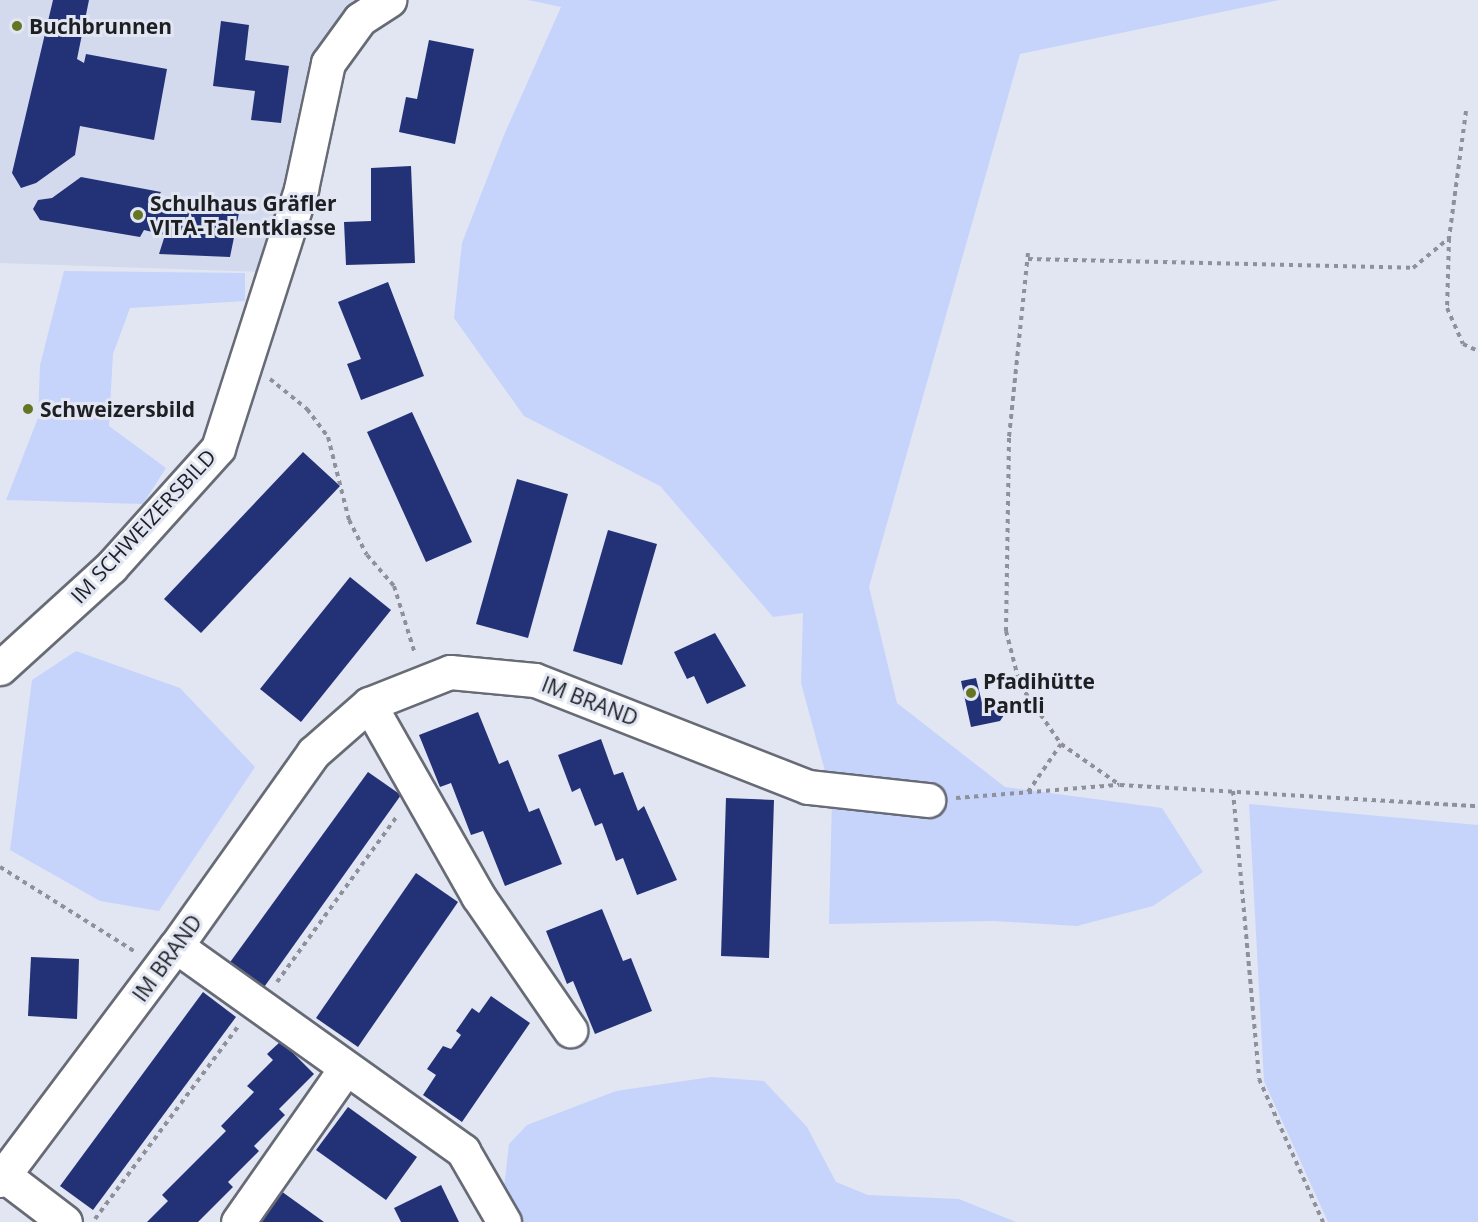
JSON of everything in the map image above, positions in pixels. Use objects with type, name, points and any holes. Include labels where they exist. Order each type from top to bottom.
[{"type":"street","name":"IM SCHWEIZERSBILD","points":[[0,668],[111,567],[218,448],[301,189],[328,63],[360,19],[389,0]]},
{"type":"street","name":"IM BRAND","points":[[3,1178],[168,956],[313,753],[369,704],[450,672],[535,680],[808,787],[928,800]]},
{"type":"street","points":[[369,704],[478,897],[570,1030]]},
{"type":"street","points":[[168,956],[258,1004],[463,1151],[504,1222]]},
{"type":"street","points":[[238,1222],[346,1068]]},
{"type":"street","points":[[3,1178],[65,1222]]},
{"type":"path","points":[[1466,111],[1449,238],[1447,308],[1463,344],[1478,351]]},
{"type":"path","points":[[1028,259],[1413,268],[1449,238]]},
{"type":"path","points":[[1028,253],[1009,438],[1006,631],[1020,685],[1061,744],[1120,785]]},
{"type":"path","points":[[247,360],[307,409],[327,437],[349,520],[367,555],[394,586],[424,682]]},
{"type":"path","points":[[1027,793],[1061,744]]},
{"type":"path","points":[[928,800],[1120,785],[1478,806]]},
{"type":"path","points":[[93,1222],[258,1004],[417,788]]},
{"type":"path","points":[[1233,791],[1259,1079],[1323,1222]]},
{"type":"path","points":[[0,867],[168,956]]},
{"type":"shaded area","points":[[0,0],[368,0],[312,64],[262,272],[0,263]]},
{"type":"shaded area","points":[[528,0],[1279,0],[1020,54],[869,587],[897,703],[1005,787],[1162,808],[1203,872],[1153,906],[1077,926],[993,921],[829,924],[832,797],[801,683],[803,613],[773,617],[660,486],[524,416],[454,318],[462,243],[504,135],[561,7]]},
{"type":"shaded area","points":[[64,271],[245,273],[245,301],[130,308],[113,354],[109,426],[166,468],[143,504],[6,500],[38,418],[40,365]]},
{"type":"shaded area","points":[[76,651],[180,688],[255,767],[159,911],[100,901],[10,850],[32,680]]},
{"type":"shaded area","points":[[1249,804],[1478,825],[1478,1222],[1328,1222],[1264,1081]]},
{"type":"shaded area","points":[[711,1077],[764,1081],[807,1127],[836,1182],[868,1195],[959,1199],[1016,1222],[517,1222],[504,1188],[509,1144],[527,1125],[616,1091]]},
{"type":"building","points":[[53,0],[89,0],[77,59],[84,63],[86,54],[167,69],[154,140],[80,126],[75,155],[36,183],[21,188],[12,173]]},
{"type":"building","points":[[221,21],[249,25],[245,60],[289,66],[281,123],[251,120],[255,91],[213,86]]},
{"type":"building","points":[[429,40],[474,49],[455,144],[399,132],[406,97],[417,99]]},
{"type":"building","points":[[411,166],[415,263],[346,265],[344,222],[371,221],[371,168]]},
{"type":"building","name":"Schulhaus Gräfler VITA-Talentklasse","points":[[81,177],[161,192],[158,197],[240,208],[230,257],[159,254],[165,235],[144,230],[140,237],[40,220],[33,209],[38,200],[52,198]]},
{"type":"building","points":[[388,282],[424,376],[361,400],[347,364],[361,359],[338,302]]},
{"type":"building","points":[[412,412],[472,542],[426,562],[367,432]]},
{"type":"building","points":[[303,452],[340,486],[201,633],[164,599]]},
{"type":"building","points":[[517,479],[568,494],[528,638],[476,624]]},
{"type":"building","points":[[608,530],[657,544],[622,665],[573,651]]},
{"type":"building","points":[[350,577],[391,610],[301,722],[260,689]]},
{"type":"building","points":[[715,633],[746,686],[707,704],[694,676],[687,679],[674,652]]},
{"type":"building","name":"Pfadihütte Pantli","points":[[976,678],[983,707],[996,705],[1004,715],[1000,721],[971,727],[961,681]]},
{"type":"building","points":[[478,712],[499,764],[508,760],[529,812],[539,808],[562,864],[505,886],[483,831],[471,835],[451,783],[440,787],[419,735]]},
{"type":"building","points":[[601,739],[614,775],[623,772],[638,811],[644,806],[677,880],[637,895],[623,858],[616,861],[602,823],[595,826],[580,788],[572,792],[558,755]]},
{"type":"building","points":[[368,772],[401,795],[262,990],[228,965]]},
{"type":"building","points":[[726,798],[774,800],[769,958],[721,956]]},
{"type":"building","points":[[416,873],[458,902],[358,1047],[316,1018]]},
{"type":"building","points":[[602,909],[623,961],[631,958],[652,1011],[595,1034],[573,981],[567,984],[546,931]]},
{"type":"building","points":[[31,957],[79,959],[77,1019],[28,1016]]},
{"type":"building","points":[[203,992],[236,1017],[93,1210],[60,1186]]},
{"type":"building","points":[[491,996],[530,1023],[462,1122],[423,1095],[436,1075],[427,1069],[443,1046],[451,1049],[461,1035],[456,1031],[472,1008],[479,1013]]},
{"type":"building","points":[[281,1041],[314,1074],[279,1109],[285,1115],[254,1146],[259,1151],[228,1182],[233,1187],[198,1222],[147,1222],[168,1201],[162,1195],[226,1131],[221,1126],[254,1092],[247,1086],[273,1060],[267,1054]]},
{"type":"building","points":[[348,1107],[417,1157],[386,1200],[316,1150]]},
{"type":"building","points":[[441,1185],[459,1222],[401,1222],[394,1208]]},
{"type":"building","points":[[274,1186],[324,1222],[248,1222]]},
{"type":"place","name":"Buchbrunnen","points":[[17,26]]},
{"type":"place","name":"Schulhaus Gräfler VITA-Talentklasse","points":[[138,215]]},
{"type":"place","name":"Schweizersbild","points":[[28,409]]},
{"type":"place","name":"Pfadihütte Pantli","points":[[971,693]]}]
